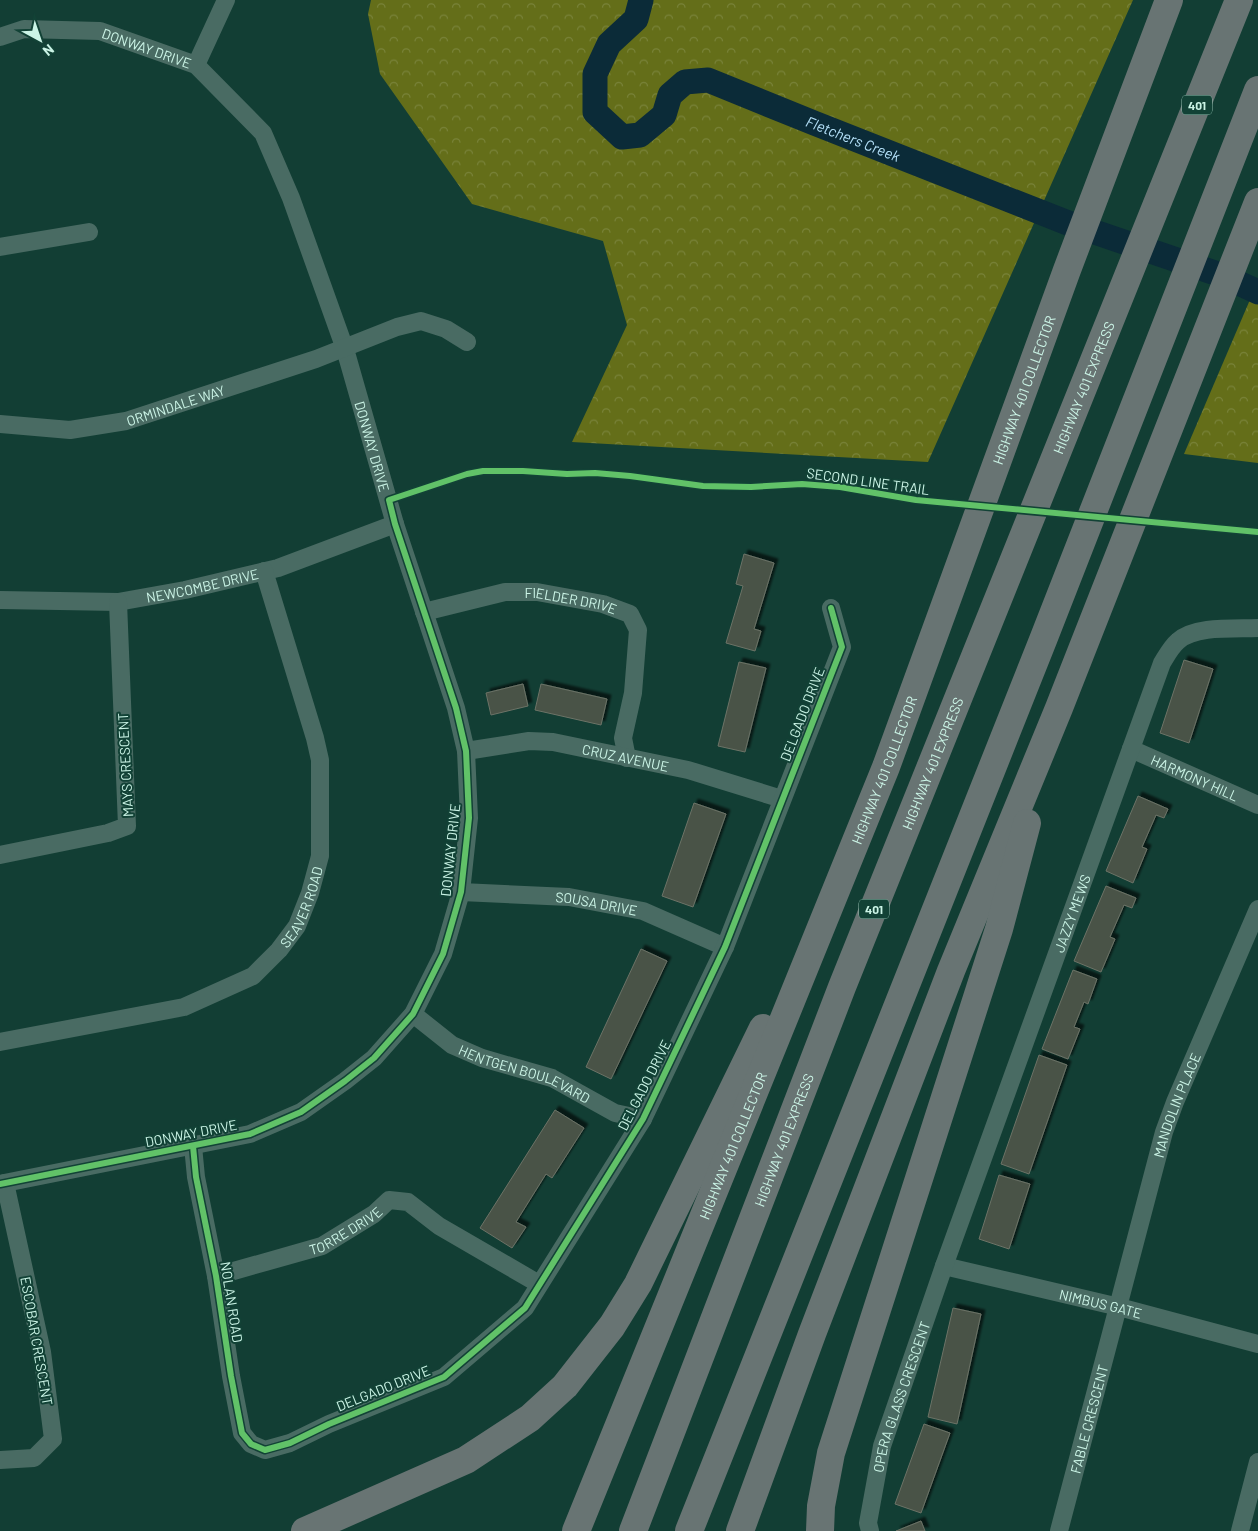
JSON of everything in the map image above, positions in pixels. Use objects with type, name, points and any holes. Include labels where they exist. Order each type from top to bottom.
[{"type":"highway","name":"HIGHWAY 401 COLLECTOR","points":[[576,1531],[886,767],[1067,270],[1169,0]]},
{"type":"highway","name":"HIGHWAY 401 EXPRESS","points":[[634,1531],[842,987],[1124,290],[1239,0]]},
{"type":"highway","points":[[689,1531],[1043,640],[1258,90]]},
{"type":"highway","points":[[740,1531],[815,1325],[951,971],[1059,708],[1258,202]]},
{"type":"highway","points":[[820,1531],[821,1506],[831,1453],[999,929],[1059,708]]},
{"type":"highway","points":[[305,1531],[466,1460],[530,1418],[565,1386],[612,1326],[638,1284],[764,1026],[808,962]]},
{"type":"street","points":[[196,65],[226,0]]},
{"type":"street","name":"DONWAY DRIVE","points":[[0,37],[24,28],[100,30],[196,65],[263,133],[291,198],[345,349],[396,524],[456,708],[466,751],[469,818],[461,892],[443,954],[413,1014],[374,1058],[346,1082],[300,1112],[250,1134],[3,1184]]},
{"type":"street","points":[[0,248],[89,232]]},
{"type":"street","name":"ORMINDALE WAY","points":[[0,424],[70,430],[126,421],[345,349],[398,327],[421,321],[446,328],[467,342]]},
{"type":"street","name":"NEWCOMBE DRIVE","points":[[0,600],[118,602],[185,590],[278,568],[396,524]]},
{"type":"street","name":"SEAVER ROAD","points":[[0,1042],[184,1007],[253,976],[279,950],[297,926],[310,893],[320,856],[320,760],[264,571]]},
{"type":"street","name":"FIELDER DRIVE","points":[[424,612],[506,592],[537,592],[602,604],[630,614],[638,630],[633,693],[623,738],[628,758]]},
{"type":"street","name":"MAYS CRESCENT","points":[[0,855],[108,833],[127,826],[118,602]]},
{"type":"street","name":"DELGADO DRIVE","points":[[265,1450],[290,1443],[329,1424],[444,1377],[525,1308],[643,1119],[725,947],[842,647],[831,608]]},
{"type":"street","name":"JAZZY MEWS","points":[[944,1266],[1162,663],[1179,640],[1189,634],[1203,630],[1258,628]]},
{"type":"street","name":"CRUZ AVENUE","points":[[466,751],[529,741],[553,742],[688,770],[782,799]]},
{"type":"street","name":"HARMONY HILL","points":[[1131,749],[1258,804]]},
{"type":"street","name":"SOUSA DRIVE","points":[[461,892],[569,897],[643,911],[725,947]]},
{"type":"street","name":"MANDOLIN PLACE","points":[[1119,1307],[1164,1132],[1175,1102],[1258,909]]},
{"type":"street","name":"HENTGEN BOULEVARD","points":[[413,1014],[452,1045],[482,1058],[552,1078],[614,1113],[643,1119]]},
{"type":"street","name":"NOLAN ROAD","points":[[193,1146],[196,1177],[216,1276],[231,1376],[242,1433],[252,1444],[265,1450]]},
{"type":"street","name":"ESCOBAR CRESCENT","points":[[0,1460],[34,1458],[53,1439],[42,1352],[3,1184]]},
{"type":"street","name":"TORRE DRIVE","points":[[216,1276],[322,1246],[374,1214],[389,1200],[408,1202],[439,1226],[539,1284]]},
{"type":"street","name":"NIMBUS GATE","points":[[944,1266],[1119,1307],[1258,1344]]},
{"type":"street","name":"OPERA GLASS CRESCENT","points":[[870,1531],[868,1523],[882,1446],[944,1266]]},
{"type":"street","name":"FABLE CRESCENT","points":[[1059,1531],[1119,1307]]},
{"type":"street","points":[[1240,1531],[1258,1462]]},
{"type":"green space","points":[[371,0],[1133,0],[928,462],[572,442],[627,325],[603,241],[472,204],[380,74],[368,14]]},
{"type":"green space","points":[[1258,281],[1258,463],[1184,454]]},
{"type":"building","points":[[744,554],[774,563],[754,629],[761,631],[755,651],[726,643],[743,586],[736,584]]},
{"type":"building","points":[[1184,660],[1213,669],[1189,743],[1160,733]]},
{"type":"building","points":[[739,662],[766,668],[745,752],[718,746]]},
{"type":"building","points":[[523,684],[528,706],[491,715],[486,693]]},
{"type":"building","points":[[541,684],[607,699],[601,725],[535,710]]},
{"type":"building","points":[[1138,796],[1168,809],[1164,818],[1156,815],[1142,847],[1147,849],[1133,883],[1106,871]]},
{"type":"building","points":[[694,803],[726,814],[693,907],[662,896]]},
{"type":"building","points":[[1106,886],[1136,898],[1132,908],[1124,905],[1110,937],[1115,939],[1101,972],[1074,961]]},
{"type":"building","points":[[641,949],[667,961],[611,1079],[586,1067]]},
{"type":"building","points":[[1073,970],[1097,979],[1088,1004],[1084,1002],[1074,1027],[1080,1029],[1068,1059],[1042,1049]]},
{"type":"building","points":[[1039,1055],[1067,1065],[1029,1174],[1001,1164]]},
{"type":"building","points":[[555,1110],[584,1128],[552,1178],[546,1174],[516,1222],[526,1227],[512,1248],[480,1228]]},
{"type":"building","points":[[999,1175],[1030,1184],[1009,1249],[979,1239]]},
{"type":"building","points":[[953,1308],[981,1314],[957,1424],[928,1417]]},
{"type":"building","points":[[924,1424],[950,1433],[921,1513],[895,1504]]},
{"type":"building","points":[[921,1521],[925,1531],[896,1531]]},
{"type":"waterway","name":"Fletchers Creek","points":[[641,0],[636,19],[609,44],[595,74],[595,112],[622,137],[640,135],[664,115],[670,95],[685,82],[708,80],[1068,223],[1221,275],[1258,292]]},
{"type":"cycle path","name":"SECOND LINE TRAIL","points":[[0,1184],[250,1134],[301,1112],[345,1081],[374,1058],[413,1014],[443,954],[461,892],[469,818],[466,751],[456,708],[395,524],[389,500],[467,474],[483,471],[595,473],[703,486],[751,487],[802,484],[840,487],[916,500],[1258,532]]},
{"type":"cycle path","points":[[193,1146],[196,1177],[216,1276],[231,1376],[242,1433],[251,1444],[265,1450],[290,1443],[329,1424],[444,1377],[525,1308],[643,1119],[725,947],[842,647],[831,608]]}]
